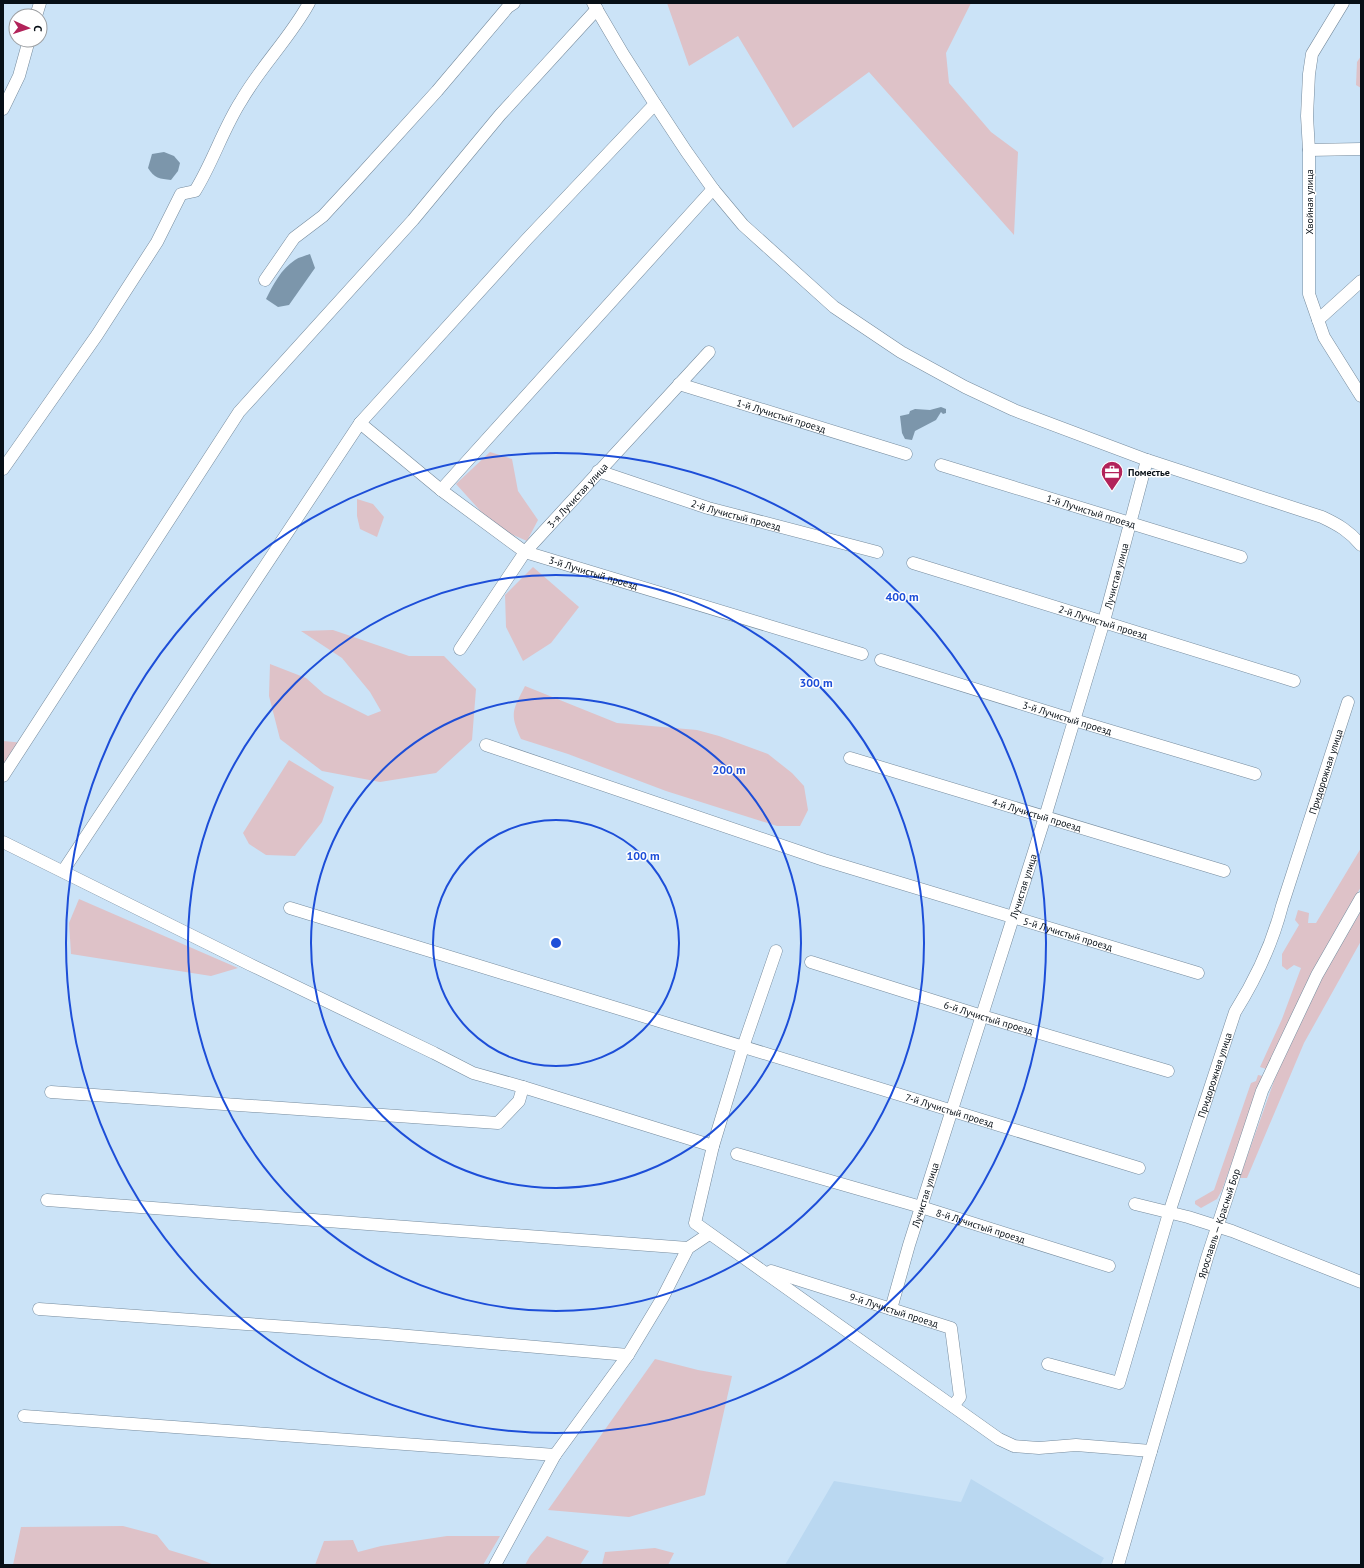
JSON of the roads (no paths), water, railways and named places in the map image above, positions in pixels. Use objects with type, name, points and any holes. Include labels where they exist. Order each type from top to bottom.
[{"type":"street","points":[[3,469],[97,335],[157,242],[181,194],[195,191],[240,101],[263,67],[301,18],[309,3]]},
{"type":"street","points":[[265,280],[294,238],[323,216],[437,91],[508,7],[514,3]]},
{"type":"street","name":"Хвойная улица","points":[[1343,3],[1312,54],[1307,116],[1309,294],[1324,337],[1361,396]]},
{"type":"street","points":[[3,776],[239,412],[413,220],[500,115],[595,6],[655,104],[713,189],[744,225],[834,307],[901,352],[965,387],[1014,410],[1147,460],[1322,517],[1340,526],[1354,537],[1361,545]]},
{"type":"street","points":[[3,109],[19,76],[28,48]]},
{"type":"street","points":[[63,871],[360,423],[527,239],[655,104]]},
{"type":"street","points":[[1308,150],[1361,149]]},
{"type":"street","points":[[441,490],[713,189]]},
{"type":"street","points":[[1318,320],[1361,281]]},
{"type":"street","name":"3-я Лучистая улица","points":[[460,649],[525,552],[709,352]]},
{"type":"street","name":"1-й Лучистый проезд","points":[[679,384],[906,454]]},
{"type":"street","name":"3-й Лучистый проезд","points":[[360,423],[441,490],[525,552],[862,654]]},
{"type":"street","name":"Лучистая улица","points":[[890,1309],[1045,817],[1104,622],[1147,460]]},
{"type":"street","name":"1-й Лучистый проезд","points":[[941,465],[1241,557]]},
{"type":"street","name":"2-й Лучистый проезд","points":[[598,471],[708,508],[877,552]]},
{"type":"street","name":"2-й Лучистый проезд","points":[[913,563],[1294,681]]},
{"type":"street","name":"3-й Лучистый проезд","points":[[881,660],[1254,774]]},
{"type":"street","name":"Придорожная улица","points":[[1048,1364],[1119,1383],[1169,1212],[1235,1012],[1253,983],[1275,933],[1282,906],[1348,702]]},
{"type":"street","name":"5-й Лучистый проезд","points":[[486,745],[824,860],[1198,973]]},
{"type":"street","name":"4-й Лучистый проезд","points":[[850,758],[1224,871]]},
{"type":"street","points":[[3,842],[249,964],[434,1053],[473,1074],[523,1087],[713,1146]]},
{"type":"street","name":"Ярославль — Красный Бор","points":[[1118,1565],[1217,1227],[1262,1091],[1317,975],[1361,898]]},
{"type":"street","name":"7-й Лучистый проезд","points":[[290,908],[1139,1168]]},
{"type":"street","points":[[776,951],[743,1047],[713,1146],[695,1223],[999,1439],[1014,1446],[1039,1448],[1076,1445],[1151,1451]]},
{"type":"street","name":"6-й Лучистый проезд","points":[[811,962],[982,1016],[1168,1071]]},
{"type":"street","points":[[51,1092],[498,1123],[519,1101],[523,1087]]},
{"type":"street","name":"8-й Лучистый проезд","points":[[738,1154],[921,1207],[1109,1266]]},
{"type":"street","points":[[46,1200],[688,1248]]},
{"type":"street","points":[[1135,1204],[1169,1212],[1250,1238],[1361,1282]]},
{"type":"street","points":[[495,1565],[555,1455],[628,1355],[663,1297],[688,1248],[709,1234]]},
{"type":"street","name":"9-й Лучистый проезд","points":[[760,1268],[951,1328],[960,1397],[953,1406]]},
{"type":"street","points":[[39,1309],[386,1334],[628,1355]]},
{"type":"street","points":[[24,1416],[555,1455]]},
{"type":"place","name":"Поместье","points":[[1112,492]]}]
